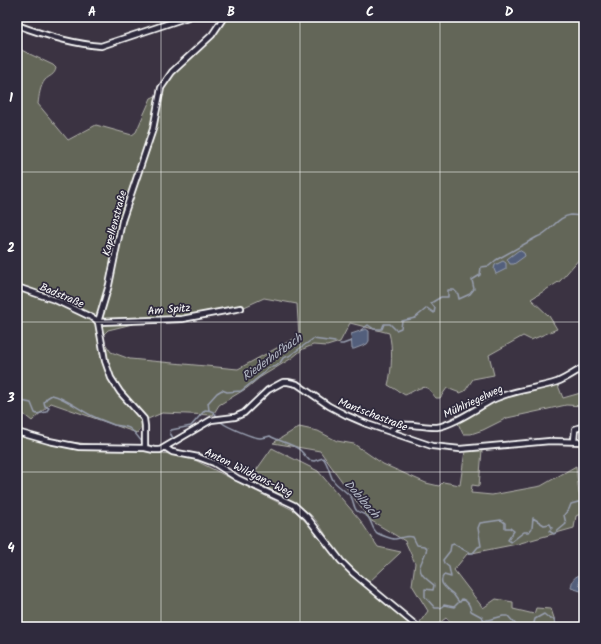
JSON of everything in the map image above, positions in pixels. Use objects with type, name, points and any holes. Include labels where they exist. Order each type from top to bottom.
[{"type":"street","points":[[17,25],[58,39],[101,46],[188,17]]},
{"type":"street","name":"Kapellenstraße","points":[[145,448],[144,419],[120,392],[111,378],[98,322],[109,285],[122,221],[153,129],[161,88],[172,72],[212,35],[224,17]]},
{"type":"street","name":"Badstraße","points":[[17,288],[55,300],[95,319],[98,322]]},
{"type":"street","name":"Am Spitz","points":[[98,322],[182,318],[241,308]]},
{"type":"street","name":"Mühlriegelweg","points":[[390,431],[399,425],[433,427],[445,425],[494,399],[567,378],[584,367]]},
{"type":"street","name":"Mantschastraße","points":[[166,448],[204,423],[216,418],[235,417],[244,412],[268,390],[283,382],[297,384],[329,406],[346,415],[432,446],[453,449],[551,441],[584,442]]},
{"type":"street","points":[[574,441],[575,429],[584,426]]},
{"type":"street","points":[[17,432],[49,441],[79,447],[145,448],[154,450],[166,448]]},
{"type":"street","name":"Anton Wildgans-Weg","points":[[166,448],[172,452],[198,457],[214,463],[237,478],[294,505],[307,517],[353,573],[418,627]]},
{"type":"green space","points":[[226,17],[584,17],[584,256],[581,257],[560,281],[531,299],[549,316],[557,329],[531,340],[523,336],[489,355],[494,375],[473,379],[465,391],[460,393],[447,388],[440,398],[436,398],[425,387],[419,388],[405,395],[388,385],[392,359],[389,333],[350,323],[340,342],[327,346],[313,345],[303,349],[292,358],[259,378],[247,388],[219,405],[213,415],[162,413],[148,419],[137,433],[51,403],[32,421],[17,409],[17,48],[53,65],[56,68],[52,75],[45,80],[42,85],[38,104],[68,140],[96,125],[132,135],[136,132],[151,98],[162,93],[172,74],[215,36]],"holes":[[[264,298],[297,304],[299,336],[238,369],[130,359],[111,352],[104,342],[103,335],[108,330],[153,319],[229,314]]]},
{"type":"green space","points":[[557,383],[563,398],[584,392],[584,406],[566,405],[507,418],[483,430],[471,434],[463,434],[457,421],[503,398]]},
{"type":"green space","points":[[299,427],[318,431],[337,441],[354,444],[383,464],[426,483],[439,486],[443,482],[460,485],[465,451],[482,450],[479,486],[472,485],[471,493],[492,495],[541,486],[576,466],[579,494],[584,499],[584,519],[580,514],[576,516],[574,528],[517,544],[467,554],[454,570],[483,608],[496,599],[513,602],[513,609],[534,614],[536,608],[551,609],[557,627],[457,627],[446,618],[434,627],[424,627],[420,622],[428,611],[412,585],[415,563],[405,541],[370,520],[320,451],[273,443]]},
{"type":"green space","points":[[17,430],[38,438],[187,456],[295,511],[385,603],[413,627],[17,627]]},
{"type":"green space","points":[[272,448],[318,471],[360,520],[378,547],[401,552],[368,583],[337,552],[321,527],[311,515],[289,499],[250,479]]},
{"type":"water","points":[[519,250],[524,253],[525,256],[514,264],[510,264],[507,259]]},
{"type":"water","points":[[503,261],[506,263],[506,269],[496,274],[494,269],[495,265]]},
{"type":"water","points":[[366,329],[369,331],[369,341],[367,344],[352,349],[351,334]]},
{"type":"water","points":[[580,575],[584,575],[584,580],[579,582],[580,586],[584,588],[584,592],[571,588],[573,580]]},
{"type":"waterway","name":"Riederhofbach","points":[[361,330],[368,325],[374,329],[382,329],[384,324],[390,324],[396,330],[401,328],[402,321],[415,318],[427,308],[434,313],[435,308],[431,303],[441,297],[448,297],[448,290],[454,290],[458,294],[459,299],[470,294],[474,289],[472,280],[480,275],[481,267],[489,266],[496,260],[542,235],[566,216],[573,215],[584,217]]},
{"type":"waterway","name":"Riederhofbach","points":[[209,410],[208,403],[217,393],[222,390],[227,392],[241,391],[264,373],[268,368],[276,366],[283,358],[289,356],[313,339],[335,342]]},
{"type":"waterway","name":"Riederhofbach","points":[[340,344],[351,341]]},
{"type":"waterway","name":"Doblbach","points":[[17,400],[31,403],[35,413],[37,414],[46,412],[49,408],[45,406],[44,402],[47,398],[52,395],[58,397],[93,416],[114,425],[129,428],[142,442]]},
{"type":"waterway","name":"Doblbach","points":[[171,442],[173,438],[170,433],[171,430],[191,426],[205,410],[209,410],[214,412],[221,422],[240,432],[260,438],[270,436],[290,444],[300,450],[309,460],[314,461],[323,458],[333,480],[351,497],[357,511],[368,517],[377,533],[393,539],[411,536],[417,545],[427,548],[420,568],[422,574],[434,585],[433,590],[425,589],[425,597],[435,608],[440,608],[444,605],[454,607],[459,602],[442,583],[442,578],[444,575],[451,577],[449,567],[443,560],[450,551],[451,545],[454,544],[470,553],[473,553],[478,547],[481,546],[478,528],[480,523],[501,520],[505,523],[505,528],[510,528],[514,531],[508,540],[511,542],[524,532],[529,532],[532,528],[533,518],[544,525],[550,524],[552,528],[549,531],[554,534],[566,524],[564,515],[571,504],[578,502],[583,503],[584,506]]},
{"type":"waterway","name":"Doblbach","points":[[148,445],[157,448],[161,447]]},
{"type":"waterway","points":[[460,602],[462,599],[466,601],[471,611],[482,617],[484,621],[508,616],[518,627]]},
{"type":"waterway","points":[[533,627],[535,619],[544,614],[550,619],[554,619],[556,625],[554,627]]}]
